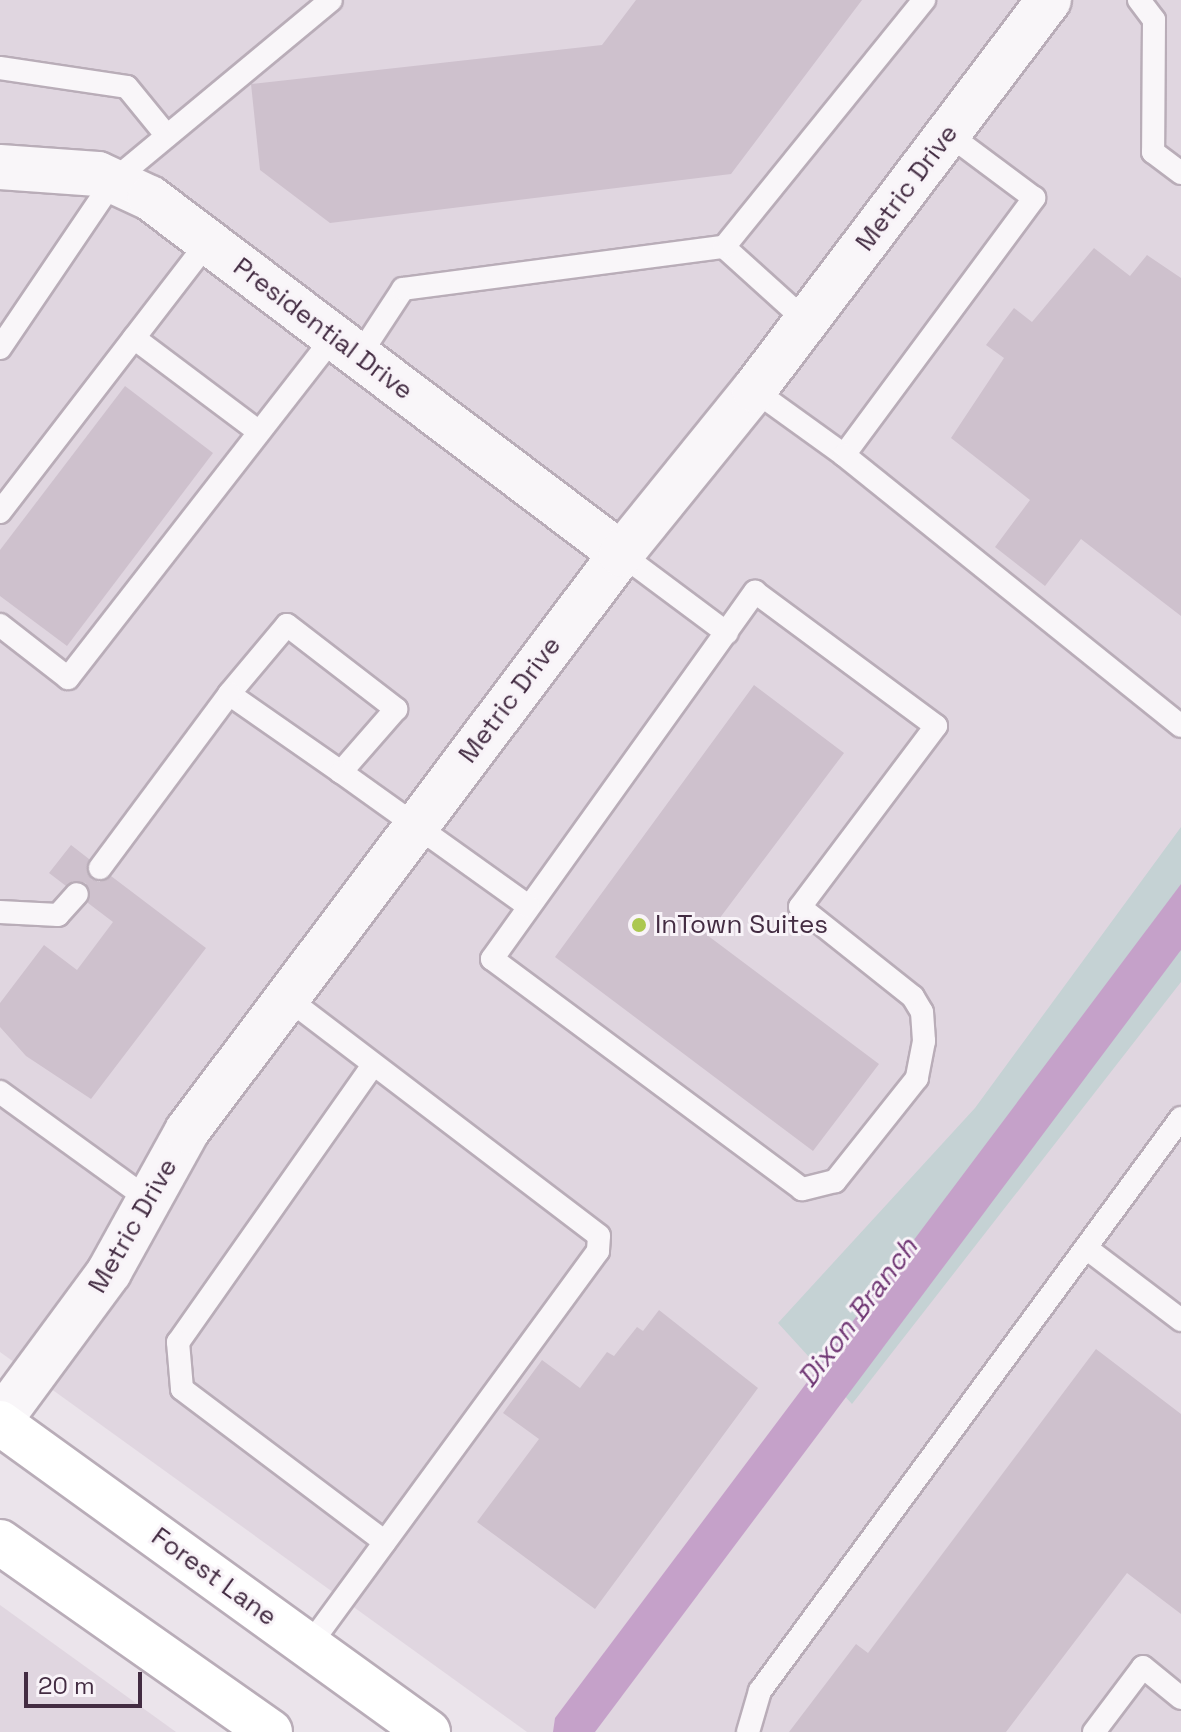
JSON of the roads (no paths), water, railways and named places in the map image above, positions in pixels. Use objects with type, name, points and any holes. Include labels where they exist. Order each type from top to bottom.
[{"type":"main road","name":"Forest Lane","points":[[0,1422],[428,1732]]},
{"type":"main road","points":[[0,1542],[270,1732]]},
{"type":"street","name":"Metric Drive","points":[[0,1422],[94,1295],[187,1131],[621,554],[754,390],[1049,0]]},
{"type":"street","name":"Presidential Drive","points":[[0,167],[98,174],[150,198],[621,554]]},
{"type":"lane","points":[[0,348],[113,181],[331,0]]},
{"type":"lane","points":[[0,625],[68,678],[259,432],[403,289],[724,247],[924,0]]},
{"type":"lane","points":[[1139,0],[1154,20],[1153,152],[1181,173]]},
{"type":"lane","points":[[0,68],[127,87],[167,136]]},
{"type":"lane","points":[[844,455],[1034,198],[948,134]]},
{"type":"lane","points":[[0,512],[208,242]]},
{"type":"lane","points":[[724,247],[806,321]]},
{"type":"lane","points":[[134,338],[259,432]]},
{"type":"lane","points":[[754,390],[844,455],[1181,726]]},
{"type":"lane","points":[[621,554],[727,633]]},
{"type":"lane","points":[[755,592],[936,726],[800,907],[913,997],[922,1012],[924,1041],[917,1078],[835,1181],[802,1189],[492,959],[528,906],[755,592]]},
{"type":"lane","points":[[100,868],[229,694],[287,625],[396,709],[341,772]]},
{"type":"lane","points":[[229,694],[528,906]]},
{"type":"lane","points":[[0,912],[58,915],[77,894]]},
{"type":"lane","points":[[287,998],[599,1236],[598,1251],[309,1646]]},
{"type":"lane","points":[[373,1065],[178,1342],[182,1389],[385,1542]]},
{"type":"lane","points":[[0,1092],[149,1200]]},
{"type":"lane","points":[[748,1732],[760,1691],[1181,1118]]},
{"type":"lane","points":[[1086,1248],[1181,1320]]},
{"type":"lane","points":[[1094,1732],[1143,1667],[1181,1698]]},
{"type":"place","name":"InTown Suites","points":[[639,925]]},
{"type":"water label","name":"Dixon Branch","points":[[857,1312]]}]
